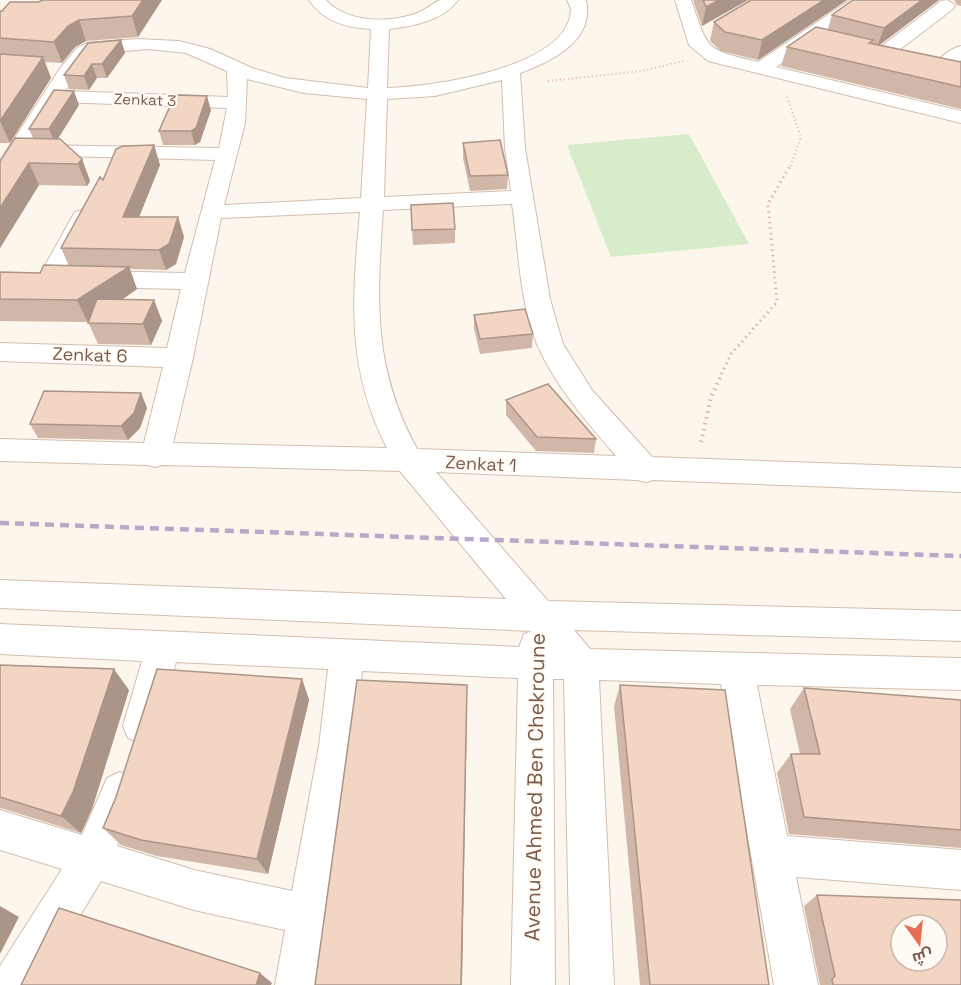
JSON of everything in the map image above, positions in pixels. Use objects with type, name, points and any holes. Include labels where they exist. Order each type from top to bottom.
[{"type":"street","points":[[317,0],[325,10],[336,17],[380,24],[426,16],[440,10],[450,0]]},
{"type":"street","points":[[0,178],[9,151],[54,96],[68,71],[84,51],[97,46],[183,48],[212,56],[236,68],[298,87],[377,94],[465,85],[511,76],[570,38],[582,18],[578,0],[575,0]]},
{"type":"street","points":[[682,0],[703,36],[698,45],[710,55],[726,62],[961,117]]},
{"type":"street","points":[[768,72],[806,37],[861,0]]},
{"type":"street","points":[[880,56],[948,5]]},
{"type":"street","points":[[380,24],[372,206],[364,294],[366,344],[380,402],[393,436],[408,460],[538,615]]},
{"type":"street","points":[[806,37],[835,45]]},
{"type":"street","points":[[859,51],[903,60]]},
{"type":"street","points":[[961,51],[931,67],[961,75]]},
{"type":"street","points":[[155,456],[180,358],[211,212],[227,154],[240,85],[236,68]]},
{"type":"street","points":[[44,69],[68,71]]},
{"type":"street","points":[[511,76],[515,148],[542,319],[555,356],[582,397],[646,471]]},
{"type":"street","name":"Zenkat 3","points":[[54,96],[237,104]]},
{"type":"street","points":[[9,151],[227,154]]},
{"type":"street","points":[[109,172],[120,152]]},
{"type":"street","points":[[211,212],[523,197]]},
{"type":"street","points":[[91,203],[41,278],[195,281]]},
{"type":"street","name":"Zenkat 6","points":[[0,352],[180,358]]},
{"type":"street","name":"Zenkat 1","points":[[0,450],[155,456],[408,460],[646,471],[961,480]]},
{"type":"street","points":[[0,594],[538,615],[961,626]]},
{"type":"street","name":"Avenue Ahmed Ben Chekroune","points":[[533,985],[535,663],[538,615]]},
{"type":"street","name":"Avenue Ahmed Ben Chekroune","points":[[538,615],[581,664]]},
{"type":"street","points":[[0,639],[535,663],[961,674]]},
{"type":"street","points":[[13,985],[92,859],[116,805],[163,646]]},
{"type":"street","points":[[297,985],[337,746],[347,653]]},
{"type":"street","points":[[581,664],[592,985]]},
{"type":"street","points":[[736,669],[796,985]]},
{"type":"street","points":[[0,830],[194,890],[310,915]]},
{"type":"street","points":[[770,855],[961,870]]},
{"type":"path","points":[[511,76],[589,79],[642,71],[710,55]]},
{"type":"path","points":[[694,472],[711,397],[731,354],[777,302],[768,204],[794,162],[801,137],[795,114],[768,72]]},
{"type":"green space","points":[[689,134],[749,244],[611,257],[567,145]]},
{"type":"building","points":[[143,0],[132,16],[79,20],[68,26],[54,42],[0,38],[0,11],[10,2]]},
{"type":"building","points":[[703,0],[719,0],[706,7]]},
{"type":"building","points":[[751,0],[824,0],[762,40],[725,32],[714,22]]},
{"type":"building","points":[[853,0],[922,0],[884,28],[832,15]]},
{"type":"building","points":[[816,27],[873,40],[869,43],[961,62],[961,87],[787,47]]},
{"type":"building","points":[[121,40],[102,64],[92,64],[84,76],[64,75],[88,43]]},
{"type":"building","points":[[0,54],[43,57],[0,121]]},
{"type":"building","points":[[54,90],[74,91],[49,129],[29,129]]},
{"type":"building","points":[[175,95],[207,96],[196,128],[191,131],[159,131]]},
{"type":"building","points":[[15,138],[60,139],[82,159],[78,164],[29,163],[0,208],[0,161]]},
{"type":"building","points":[[500,140],[508,175],[470,176],[463,143]]},
{"type":"building","points":[[154,145],[123,217],[178,217],[169,244],[159,250],[61,248],[100,177],[103,180],[116,149],[123,146]]},
{"type":"building","points":[[453,203],[455,229],[412,230],[411,205]]},
{"type":"building","points":[[44,265],[129,267],[77,300],[0,299],[0,272],[40,273]]},
{"type":"building","points":[[97,299],[154,300],[143,324],[88,323]]},
{"type":"building","points":[[525,309],[533,334],[480,339],[474,315]]},
{"type":"building","points":[[548,384],[596,439],[537,437],[506,400]]},
{"type":"building","points":[[44,391],[141,393],[134,413],[121,426],[30,424]]},
{"type":"building","points":[[0,665],[114,669],[73,792],[61,816],[0,797]]},
{"type":"building","points":[[157,669],[302,679],[257,859],[141,840],[103,828],[116,797]]},
{"type":"building","points":[[357,680],[467,685],[461,985],[315,985]]},
{"type":"building","points":[[620,685],[725,690],[769,985],[650,985]]},
{"type":"building","points":[[804,688],[961,700],[961,830],[804,817],[791,754],[820,754]]},
{"type":"building","points":[[817,895],[961,900],[961,985],[833,985],[832,979],[835,976]]},
{"type":"building","points":[[59,908],[260,973],[256,985],[21,985]]},
{"type":"railway","points":[[0,523],[961,556]]}]
